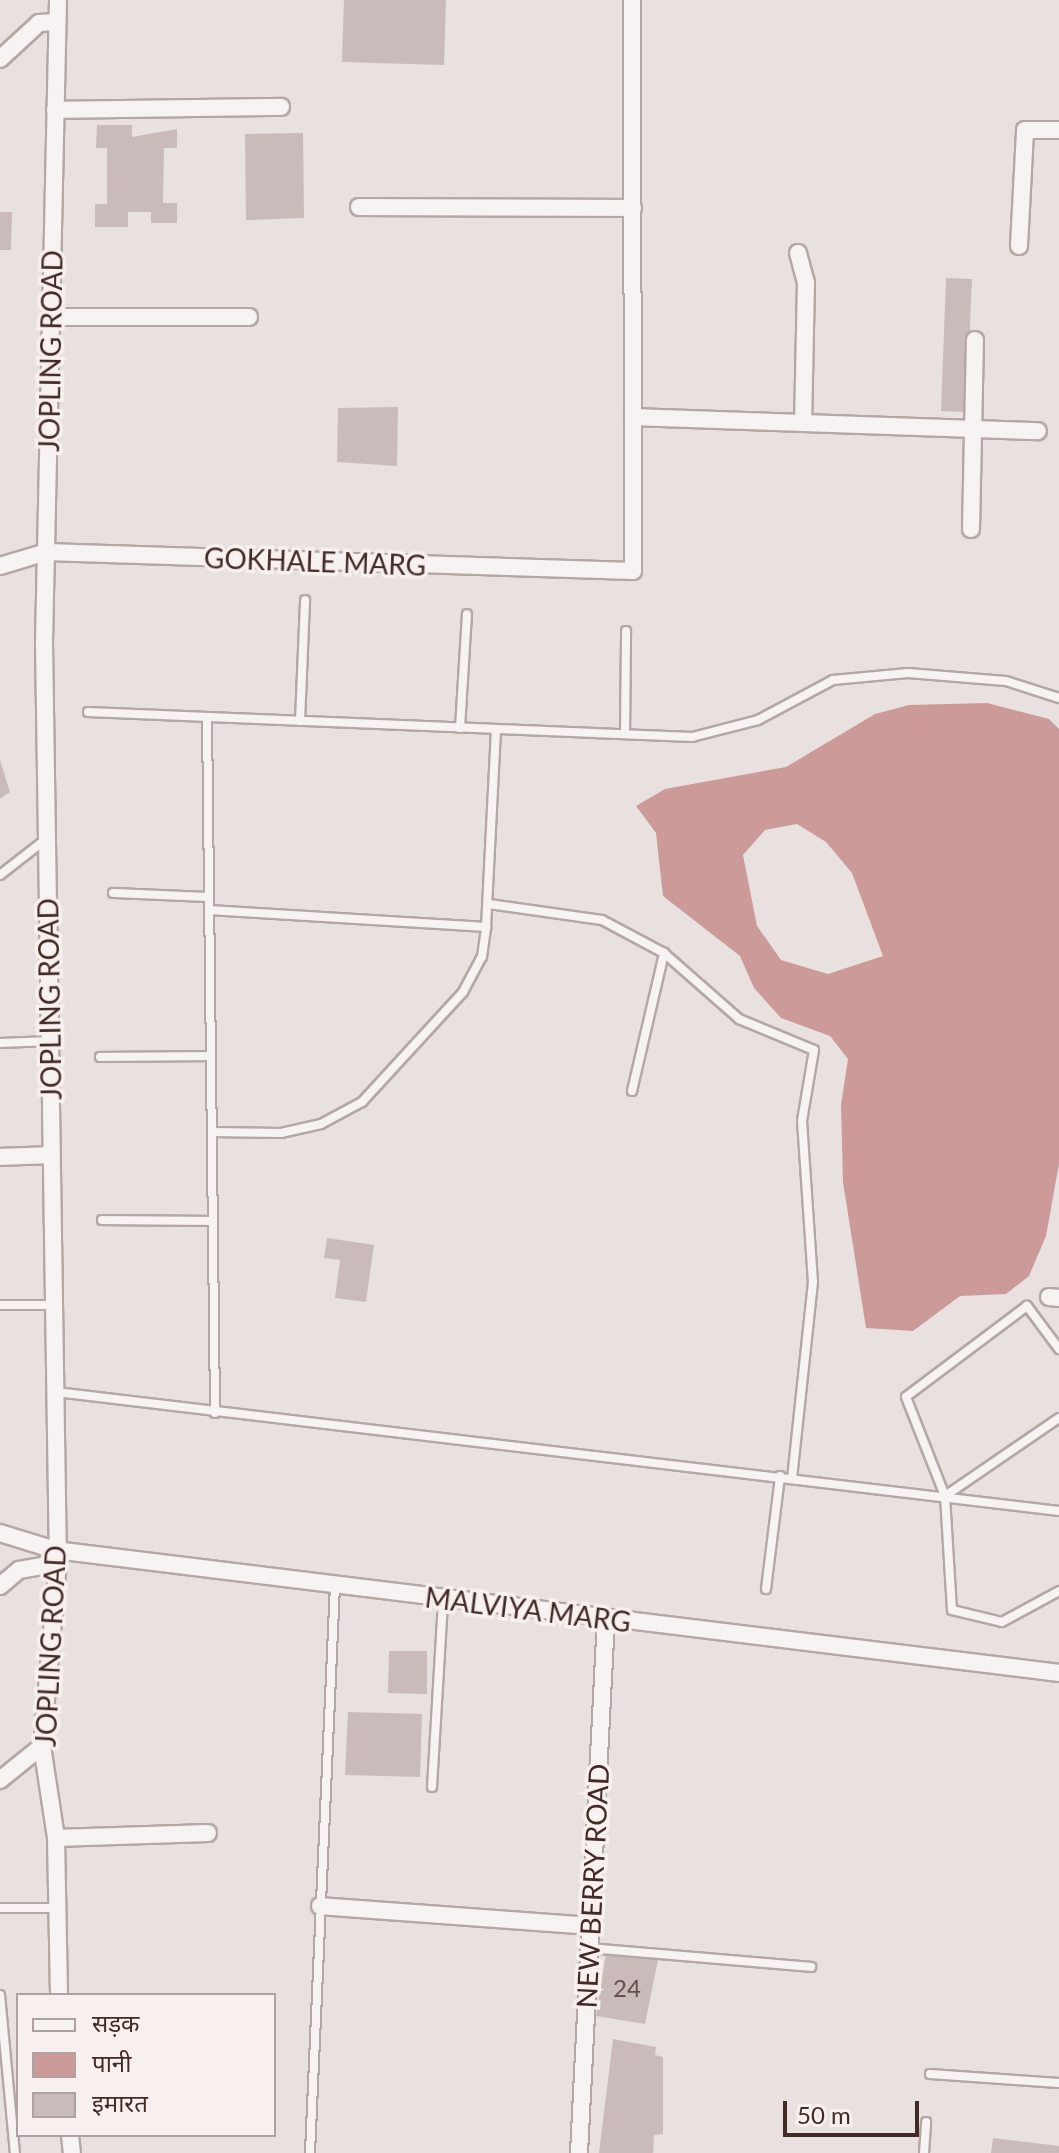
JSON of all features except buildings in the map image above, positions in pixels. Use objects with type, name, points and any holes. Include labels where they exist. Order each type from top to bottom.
[{"type":"street","name":"JOPLING ROAD","points":[[58,0],[46,552],[57,1556],[42,1746],[56,1838],[59,1993]]},
{"type":"street","points":[[632,0],[633,417],[1038,431]]},
{"type":"street","points":[[0,59],[39,23],[57,22]]},
{"type":"street","points":[[55,110],[281,107]]},
{"type":"street","points":[[1019,246],[1025,130],[1059,130]]},
{"type":"street","points":[[359,207],[633,208]]},
{"type":"street","points":[[798,253],[806,282],[803,423]]},
{"type":"street","points":[[51,317],[249,317]]},
{"type":"street","points":[[971,529],[969,429],[975,340]]},
{"type":"street","name":"GOKHALE MARG","points":[[0,566],[46,552],[633,571],[633,417]]},
{"type":"street","points":[[0,1157],[51,1155]]},
{"type":"street","name":"MALVIYA MARG","points":[[0,1533],[57,1556],[335,1586],[1059,1673]]},
{"type":"street","points":[[0,1586],[19,1570],[57,1556]]},
{"type":"street","name":"NEW BERRY ROAD","points":[[579,2153],[606,1618]]},
{"type":"street","points":[[0,1780],[42,1746]]},
{"type":"street","points":[[56,1838],[208,1833]]},
{"type":"street","points":[[320,1906],[590,1926]]},
{"type":"lane","points":[[300,721],[305,600]]},
{"type":"lane","points":[[460,728],[467,614]]},
{"type":"lane","points":[[625,734],[626,631]]},
{"type":"lane","points":[[88,712],[692,737],[758,720],[833,680],[908,673],[1006,681],[1059,698]]},
{"type":"lane","points":[[207,717],[215,1413]]},
{"type":"lane","points":[[212,1132],[281,1133],[321,1124],[362,1102],[463,992],[482,957],[489,904],[496,729]]},
{"type":"lane","points":[[0,875],[47,838]]},
{"type":"lane","points":[[113,893],[209,897]]},
{"type":"lane","points":[[489,904],[602,920],[664,953],[739,1019],[814,1050],[802,1121],[813,1282],[792,1477]]},
{"type":"lane","points":[[209,910],[486,927]]},
{"type":"lane","points":[[632,1091],[664,953]]},
{"type":"lane","points":[[0,1043],[50,1041]]},
{"type":"lane","points":[[100,1057],[211,1056]]},
{"type":"lane","points":[[102,1220],[213,1221]]},
{"type":"lane","points":[[0,1305],[54,1305]]},
{"type":"lane","points":[[1059,1349],[1027,1306],[906,1397],[945,1496],[952,1610],[1002,1622],[1059,1591]]},
{"type":"lane","points":[[55,1391],[215,1413],[792,1477],[1059,1511]]},
{"type":"lane","points":[[945,1496],[1059,1418]]},
{"type":"lane","points":[[766,1589],[780,1476]]},
{"type":"lane","points":[[309,2153],[335,1586]]},
{"type":"lane","points":[[432,1787],[443,1600]]},
{"type":"lane","points":[[0,1908],[57,1908]]},
{"type":"lane","points":[[589,1948],[811,1967]]},
{"type":"lane","points":[[0,1995],[15,2153]]},
{"type":"lane","points":[[930,2074],[1059,2083]]},
{"type":"lane","points":[[924,2153],[926,2122]]},
{"type":"water","points":[[987,703],[1049,719],[1059,729],[1059,1164],[1046,1236],[1029,1276],[1006,1294],[960,1296],[913,1331],[866,1328],[843,1182],[841,1105],[848,1059],[830,1036],[781,1018],[754,988],[740,956],[663,896],[656,833],[636,806],[665,789],[786,767],[875,714],[909,705]],"holes":[[[797,824],[826,842],[852,873],[883,956],[828,974],[781,960],[757,926],[743,855],[765,830]]]}]
